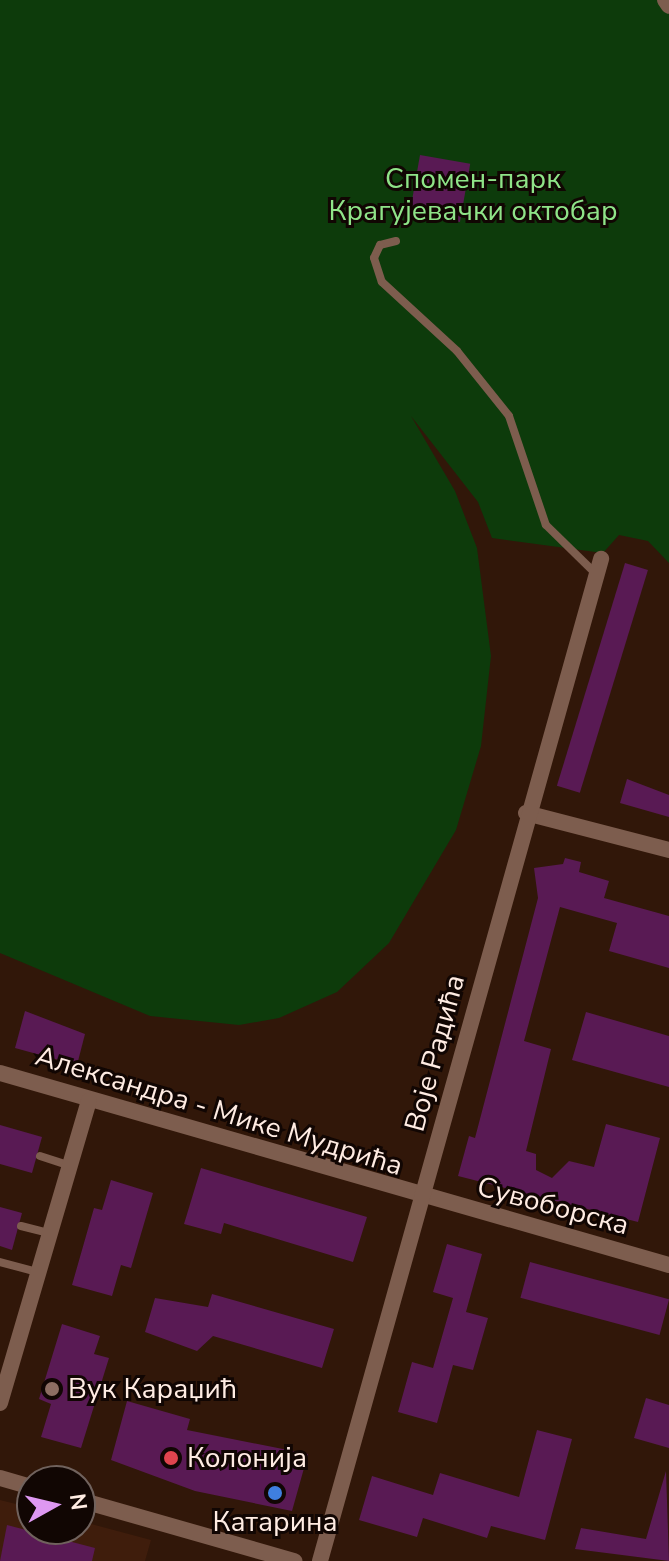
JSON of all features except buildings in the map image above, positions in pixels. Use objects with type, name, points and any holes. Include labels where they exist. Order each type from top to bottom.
[{"type":"street","points":[[665,0],[669,6]]},
{"type":"street","name":"Воје Радића","points":[[320,1561],[423,1199],[526,813],[599,567]]},
{"type":"street","points":[[526,813],[669,850]]},
{"type":"street","name":"Александра - Мике Мудрића","points":[[0,1073],[423,1199]]},
{"type":"street","points":[[0,1403],[89,1101]]},
{"type":"street","name":"Сувоборска","points":[[423,1199],[669,1265]]},
{"type":"street","points":[[96,1505],[294,1561]]},
{"type":"lane","points":[[396,241],[380,245],[374,258],[382,282],[457,351],[509,416],[546,525],[599,567]]},
{"type":"lane","points":[[40,1156],[70,1166]]},
{"type":"lane","points":[[21,1226],[50,1233]]},
{"type":"lane","points":[[0,1262],[39,1273]]},
{"type":"shaded area","points":[[0,1500],[16,1504],[16,1545],[96,1545],[96,1525],[151,1540],[145,1561],[0,1561]]},
{"type":"green space","name":"Спомен-парк Крагујевачки октобар","points":[[0,0],[669,0],[669,563],[648,541],[619,535],[603,553],[492,538],[478,502],[411,416],[455,491],[477,548],[491,656],[481,746],[456,830],[389,943],[337,992],[279,1018],[239,1025],[150,1016],[0,953]]},
{"type":"place","name":"Вук Караџић","points":[[52,1389]]},
{"type":"place","name":"Колонија","points":[[171,1458]]},
{"type":"place","name":"Катарина","points":[[275,1493]]}]
